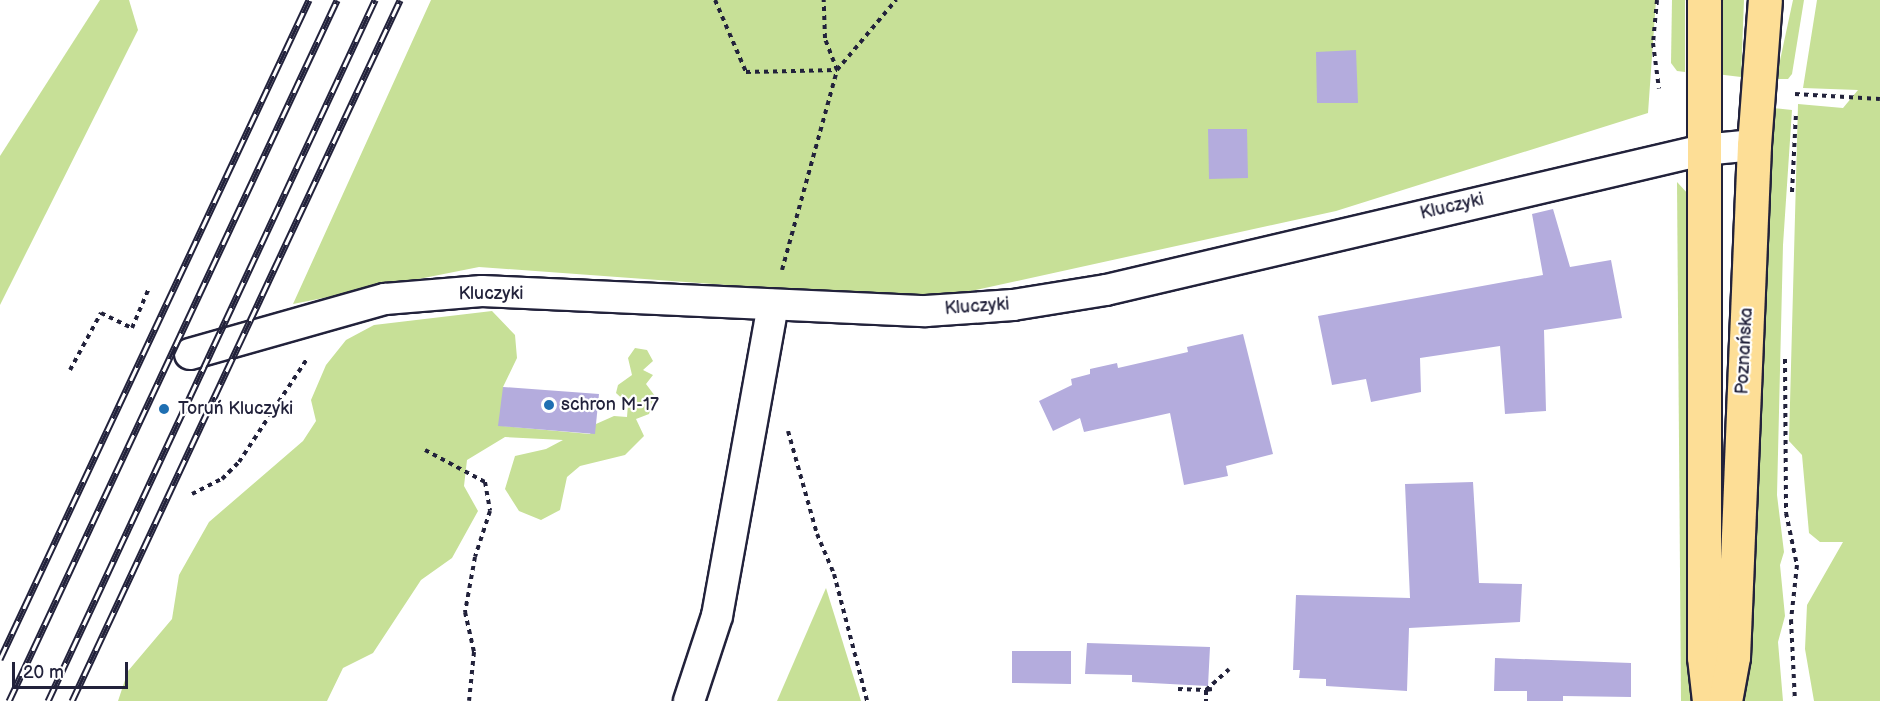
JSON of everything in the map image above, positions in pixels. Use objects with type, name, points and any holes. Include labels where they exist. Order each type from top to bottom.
[{"type":"main road","points":[[1704,0],[1704,657],[1709,701]]},
{"type":"main road","name":"Poznańska","points":[[1725,701],[1733,657],[1754,145],[1765,0]]},
{"type":"street","name":"Kluczyki","points":[[190,354],[385,299],[482,291],[926,311],[1062,298],[1703,150],[1754,145]]},
{"type":"street","points":[[689,701],[717,616],[773,305]]},
{"type":"path","points":[[715,0],[746,72],[837,70]]},
{"type":"path","points":[[824,0],[825,38],[837,70]]},
{"type":"path","points":[[773,305],[837,70],[896,0]]},
{"type":"path","points":[[1657,0],[1653,44],[1659,89]]},
{"type":"path","points":[[1790,93],[1880,99]]},
{"type":"path","points":[[70,370],[100,313],[132,328],[149,288]]},
{"type":"path","points":[[192,494],[222,480],[246,453],[294,383],[323,317]]},
{"type":"path","points":[[784,420],[817,534],[834,574],[867,701]]},
{"type":"path","points":[[425,450],[485,482],[490,511],[475,557],[465,612],[474,652],[469,701]]},
{"type":"path","points":[[1787,458],[1786,513],[1797,565],[1791,620],[1795,701]]},
{"type":"path","points":[[1206,701],[1209,690],[1229,669]]},
{"type":"path","points":[[1178,689],[1209,690]]},
{"type":"green space","points":[[100,0],[129,0],[138,30],[0,305],[0,156]]},
{"type":"green space","points":[[431,0],[1656,0],[1648,113],[1336,211],[930,300],[479,267],[293,304]]},
{"type":"green space","points":[[1672,0],[1685,0],[1685,72],[1677,71],[1671,63]]},
{"type":"green space","points":[[1718,0],[1744,0],[1741,77],[1716,74]]},
{"type":"green space","points":[[1793,0],[1804,0],[1792,74],[1788,79],[1776,79]]},
{"type":"green space","points":[[1817,0],[1880,0],[1880,701],[1814,701],[1805,649],[1807,605],[1843,542],[1820,542],[1809,533],[1802,455],[1789,441],[1798,104],[1843,108],[1858,90],[1803,88]]},
{"type":"green space","points":[[1773,108],[1792,110],[1783,245],[1777,495],[1784,552],[1780,565],[1785,616],[1778,642],[1783,701],[1741,701]]},
{"type":"green space","points":[[1677,182],[1689,195],[1692,701],[1681,701]]},
{"type":"green space","points":[[492,311],[515,335],[517,358],[503,387],[503,426],[590,434],[596,424],[614,416],[627,417],[628,404],[616,393],[618,385],[632,375],[628,358],[635,348],[647,350],[653,361],[643,370],[653,375],[646,384],[655,396],[649,414],[636,419],[644,436],[625,455],[580,466],[567,477],[560,510],[541,520],[519,511],[505,489],[515,456],[546,449],[563,440],[505,437],[467,460],[464,486],[478,511],[452,558],[421,580],[373,653],[343,668],[327,701],[118,701],[128,671],[172,619],[179,575],[209,522],[303,441],[316,421],[311,400],[326,365],[346,340],[374,325]]},
{"type":"green space","points":[[826,588],[861,701],[777,701]]},
{"type":"building","points":[[1356,50],[1358,103],[1317,103],[1316,52]]},
{"type":"building","points":[[1208,129],[1247,129],[1248,178],[1209,179]]},
{"type":"building","points":[[1553,209],[1570,267],[1611,260],[1622,318],[1544,330],[1546,411],[1505,414],[1500,346],[1420,358],[1421,392],[1371,402],[1366,379],[1332,385],[1318,316],[1543,275],[1532,214]]},
{"type":"building","points":[[1243,334],[1273,454],[1226,466],[1228,476],[1184,485],[1170,413],[1084,432],[1080,418],[1053,431],[1039,401],[1072,385],[1071,379],[1090,374],[1090,369],[1117,363],[1118,368],[1188,352],[1187,347]]},
{"type":"building","name":"schron M-17","points":[[503,387],[599,394],[595,434],[498,426]]},
{"type":"building","points":[[1473,482],[1479,583],[1522,584],[1520,622],[1409,628],[1407,691],[1326,686],[1326,679],[1299,678],[1300,670],[1293,670],[1296,595],[1410,598],[1405,484]]},
{"type":"building","points":[[1087,643],[1210,647],[1208,686],[1132,682],[1132,675],[1085,674]]},
{"type":"building","points":[[1012,651],[1071,651],[1071,684],[1012,683]]},
{"type":"building","points":[[1495,658],[1631,663],[1631,697],[1563,696],[1563,701],[1527,701],[1527,691],[1494,691]]},
{"type":"railway","points":[[0,659],[309,0]]},
{"type":"railway","points":[[9,701],[337,0]]},
{"type":"railway","points":[[48,701],[375,0]]},
{"type":"railway","points":[[72,701],[400,0]]},
{"type":"place","name":"schron M-17","points":[[549,405]]},
{"type":"place","name":"Toruń Kluczyki","points":[[164,409]]}]
